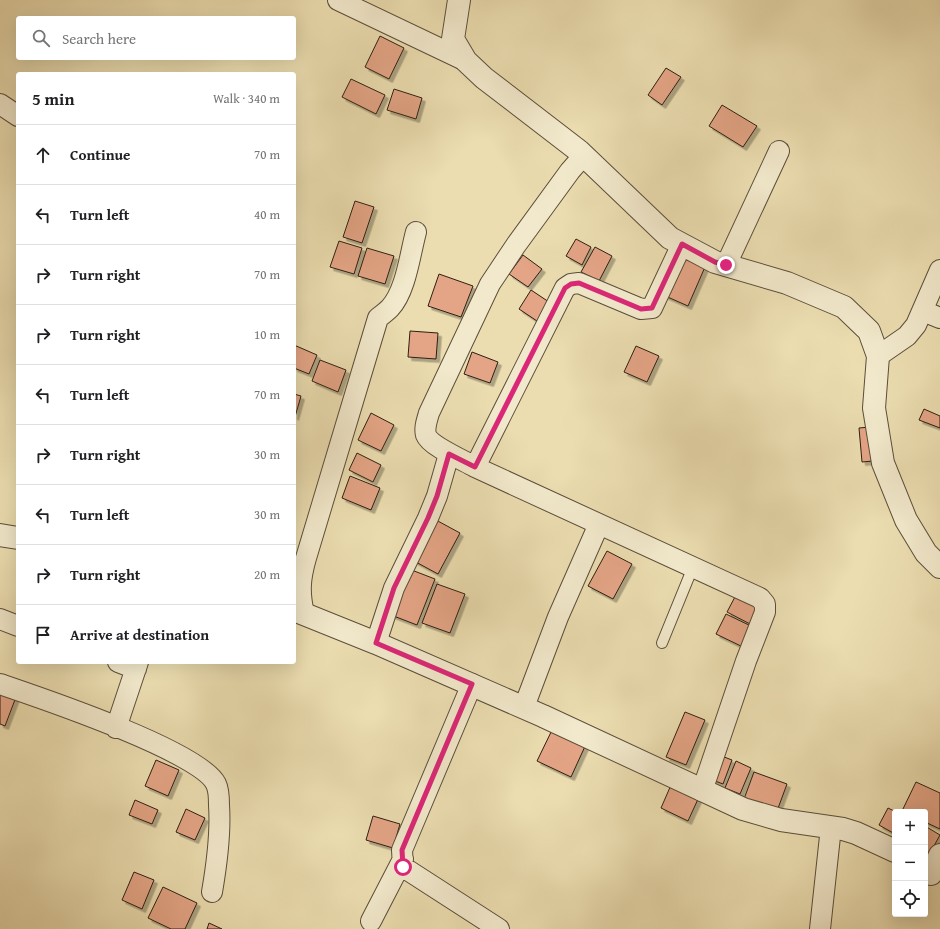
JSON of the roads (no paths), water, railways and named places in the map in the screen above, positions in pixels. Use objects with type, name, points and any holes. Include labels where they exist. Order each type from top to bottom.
[{"type":"street","points":[[338,0],[466,61]]},
{"type":"street","points":[[459,0],[453,39],[466,61],[484,78],[584,155],[670,238],[715,262],[787,283],[844,307],[869,331],[878,356],[874,408],[883,463],[906,520],[926,553],[940,567]]},
{"type":"street","points":[[0,104],[16,115]]},
{"type":"street","points":[[726,265],[779,151]]},
{"type":"street","points":[[584,155],[570,171],[516,245],[490,284],[429,413],[426,425],[426,435],[430,440],[449,454],[475,467],[760,598],[766,604],[765,612],[746,661],[702,791]]},
{"type":"street","points":[[416,232],[403,283],[397,298],[390,308],[378,318],[306,558],[301,577],[299,612],[472,684],[742,809],[781,820],[856,832],[892,850]]},
{"type":"street","points":[[475,467],[565,288],[571,284],[579,283],[641,309],[652,308],[682,244]]},
{"type":"street","points":[[878,356],[907,336],[916,325],[932,314],[940,270]]},
{"type":"street","points":[[376,643],[394,588],[437,496],[449,454]]},
{"type":"street","points":[[524,708],[558,617],[599,524]]},
{"type":"street","points":[[0,535],[16,538]]},
{"type":"street","points":[[0,619],[16,625]]},
{"type":"street","points":[[116,728],[130,664]]},
{"type":"street","points":[[0,684],[40,697],[146,739],[185,758],[209,775],[215,782],[218,791],[220,822],[219,852],[212,892]]},
{"type":"street","points":[[472,684],[402,850],[403,867],[499,929]]},
{"type":"street","points":[[820,929],[831,827]]},
{"type":"street","points":[[372,920],[403,859]]},
{"type":"lane","points":[[662,643],[693,568]]}]
